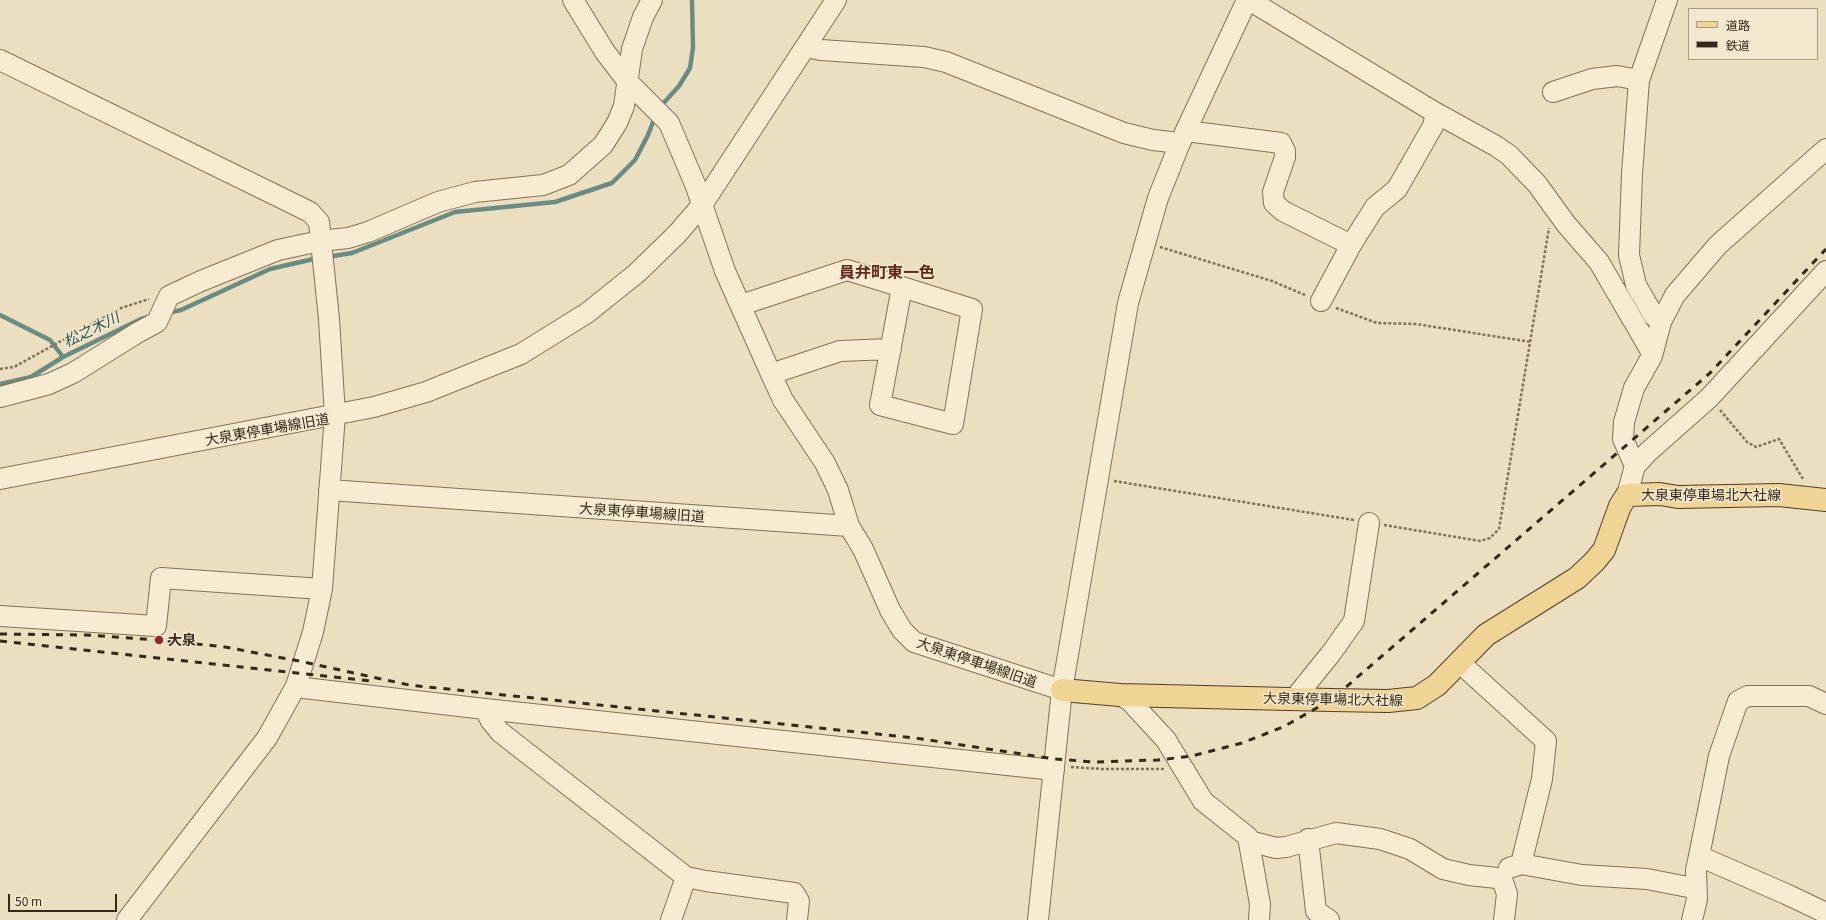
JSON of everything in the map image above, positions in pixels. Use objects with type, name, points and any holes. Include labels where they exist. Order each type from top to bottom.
[{"type":"main road","name":"大泉東停車場北大社線","points":[[1062,690],[1120,694],[1381,701],[1408,700],[1417,698],[1438,685],[1486,635],[1577,578],[1594,562],[1604,550],[1620,506],[1627,495],[1660,494],[1678,497],[1779,495],[1817,499]]},
{"type":"street","points":[[573,0],[605,52],[628,82],[642,98],[669,123],[695,184],[725,271],[771,374],[784,400],[825,463],[838,490],[849,526]]},
{"type":"street","points":[[0,397],[49,384],[73,373],[157,322],[165,305],[201,281],[278,250],[348,238],[368,232],[438,202],[475,192],[542,185],[569,175],[603,145],[617,123],[624,106],[632,50],[642,17],[652,0]]},
{"type":"street","points":[[0,60],[310,212],[319,222],[320,244],[329,319],[334,415],[374,407],[426,392],[521,354],[587,313],[631,278],[677,234],[702,205],[836,0]]},
{"type":"street","points":[[1038,920],[1062,690],[1128,303],[1144,242],[1158,198],[1183,137],[1248,0],[1436,113],[1496,146],[1520,164],[1554,206],[1566,224],[1599,262],[1608,275],[1652,353]]},
{"type":"street","points":[[1661,322],[1654,316],[1636,285],[1629,255],[1632,174],[1639,80],[1667,0]]},
{"type":"street","points":[[806,46],[821,50],[924,57],[946,62],[1124,132],[1153,140],[1183,137],[1281,143],[1285,151],[1285,156],[1273,192],[1274,203],[1283,211],[1351,245]]},
{"type":"street","points":[[1553,92],[1592,79],[1617,76],[1639,80]]},
{"type":"street","points":[[1321,301],[1351,245],[1376,207],[1397,189],[1433,126],[1436,113]]},
{"type":"street","points":[[1634,466],[1623,439],[1624,422],[1634,388],[1652,353],[1661,322],[1674,295],[1718,245],[1826,149]]},
{"type":"street","points":[[741,305],[847,270],[902,287],[972,309],[953,424],[880,405],[902,287]]},
{"type":"street","points":[[1627,495],[1634,466],[1709,398],[1826,271]]},
{"type":"street","points":[[771,374],[840,351],[890,349]]},
{"type":"street","name":"大泉東停車場線旧道","points":[[0,478],[334,415],[329,490],[849,526],[863,549],[895,620],[909,639],[919,644],[1062,690]]},
{"type":"street","points":[[127,920],[267,738],[296,686],[313,632],[322,589],[329,490]]},
{"type":"street","points":[[1295,698],[1332,652],[1354,621],[1369,523]]},
{"type":"street","points":[[0,616],[156,626],[161,578],[322,589]]},
{"type":"street","points":[[1459,662],[1546,741],[1542,779],[1521,864]]},
{"type":"street","points":[[296,686],[484,709],[1054,768]]},
{"type":"street","points":[[1120,694],[1130,701],[1166,740],[1203,801],[1248,837],[1260,904],[1258,920]]},
{"type":"street","points":[[1692,920],[1697,899],[1696,870],[1719,756],[1738,701],[1748,696],[1809,696],[1826,704]]},
{"type":"street","points":[[484,709],[500,732],[686,877],[794,893],[799,900],[797,920]]},
{"type":"street","points":[[1249,841],[1276,848],[1286,847],[1308,839],[1336,833],[1380,838],[1410,849],[1443,869],[1469,875],[1497,878],[1503,882],[1507,894],[1504,920]]},
{"type":"street","points":[[1308,839],[1316,911],[1330,920]]},
{"type":"street","points":[[1699,856],[1826,913]]},
{"type":"street","points":[[1503,882],[1509,867],[1521,864],[1582,875],[1647,880],[1688,887],[1696,886]]},
{"type":"street","points":[[671,920],[686,877]]},
{"type":"path","points":[[1098,479],[1480,541],[1490,538],[1499,529],[1554,206]]},
{"type":"path","points":[[0,369],[14,367],[121,308],[154,297],[165,305]]},
{"type":"path","points":[[1709,398],[1747,442],[1756,447],[1779,439],[1817,499]]},
{"type":"path","points":[[1054,768],[1140,769],[1182,766]]},
{"type":"waterway","points":[[660,107],[679,86],[690,68],[693,48],[692,0]]},
{"type":"waterway","points":[[327,257],[352,253],[455,212],[555,202],[612,183],[635,160],[648,135],[655,117]]},
{"type":"waterway","points":[[168,313],[181,310],[270,269],[318,258]]},
{"type":"waterway","name":"松之木川","points":[[0,315],[50,340],[63,357]]},
{"type":"waterway","name":"松之木川","points":[[0,384],[31,377],[63,357],[141,319],[149,317]]},
{"type":"railway","points":[[0,634],[86,635],[159,640],[225,647],[304,662],[409,685],[915,738],[1055,759],[1094,762],[1158,760],[1192,756],[1242,743],[1283,727],[1331,700],[1710,373],[1826,249]]},
{"type":"railway","points":[[0,641],[371,681]]},
{"type":"place","name":"大泉","points":[[159,640]]},
{"type":"district","name":"員弁町東一色","points":[[887,272]]}]
